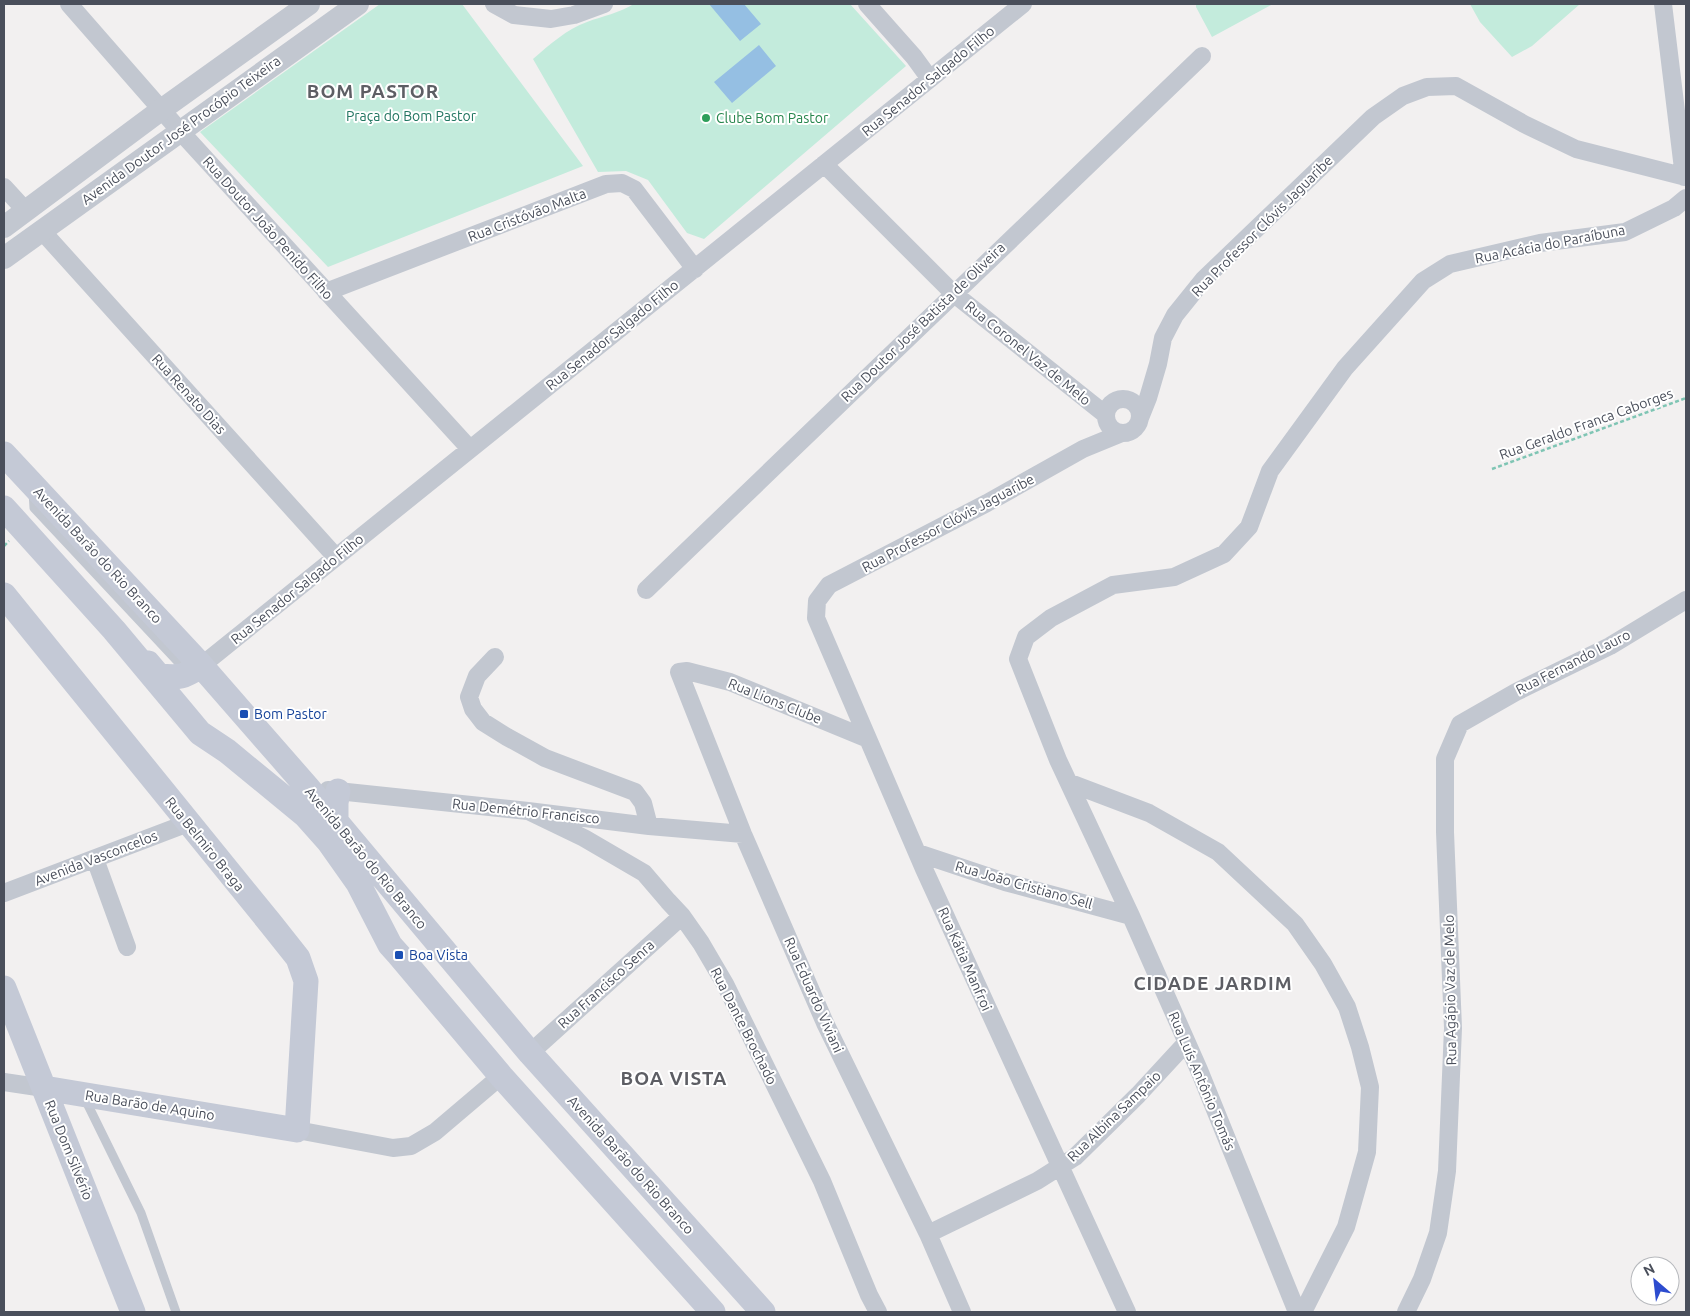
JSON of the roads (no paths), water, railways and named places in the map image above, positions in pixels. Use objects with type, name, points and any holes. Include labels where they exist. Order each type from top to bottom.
[{"type":"main road","name":"Avenida Barão do Rio Branco","points":[[4,454],[200,664],[308,788],[530,1053],[763,1312]]},
{"type":"main road","name":"Avenida Barão do Rio Branco","points":[[4,508],[114,630],[200,733],[227,752],[305,815],[329,842],[358,882],[390,944],[501,1076],[713,1312]]},
{"type":"main road","name":"Rua Belmiro Braga","points":[[4,595],[298,958],[306,981],[297,1130]]},
{"type":"main road","points":[[114,630],[127,638],[159,676],[184,676],[200,664]]},
{"type":"main road","points":[[200,664],[191,697],[200,733]]},
{"type":"main road","points":[[227,752],[308,788]]},
{"type":"main road","points":[[336,822],[338,791]]},
{"type":"main road","points":[[404,961],[409,950],[418,941],[432,937]]},
{"type":"main road","name":"Rua Dom Silvério","points":[[4,988],[133,1312]]},
{"type":"main road","name":"Rua Barão de Aquino","points":[[44,1088],[297,1130]]},
{"type":"main road","points":[[55,1115],[78,1093]]},
{"type":"main road","points":[[665,1258],[679,1247],[689,1229]]},
{"type":"street","name":"Rua Doutor João Penido Filho","points":[[69,4],[161,110],[470,449]]},
{"type":"street","name":"Avenida Doutor José Procópio Teixeira","points":[[4,258],[358,4]]},
{"type":"street","points":[[494,4],[514,15],[551,19],[574,15],[604,4]]},
{"type":"street","points":[[867,4],[914,57],[930,79]]},
{"type":"street","name":"Rua Senador Salgado Filho","points":[[200,664],[336,557],[1023,4]]},
{"type":"street","points":[[1663,4],[1685,177]]},
{"type":"street","name":"Avenida Doutor José Procópio Teixeira","points":[[4,227],[304,5]]},
{"type":"street","points":[[304,5],[304,22],[320,30]]},
{"type":"street","name":"Rua Doutor José Batista de Oliveira","points":[[646,590],[953,293],[1202,56]]},
{"type":"street","name":"Rua Professor Clóvis Jaguaribe","points":[[1140,418],[1154,378],[1163,338],[1175,315],[1204,279],[1373,117],[1403,96],[1427,87],[1456,86],[1524,124],[1576,149],[1685,177]]},
{"type":"street","name":"Rua Coronel Vaz de Melo","points":[[824,164],[953,293],[1112,424]]},
{"type":"street","name":"Rua Cristóvão Malta","points":[[326,292],[606,184],[614,183],[622,183],[634,189],[694,269]]},
{"type":"street","points":[[4,187],[26,211]]},
{"type":"street","name":"Rua Acácia do Paraíbuna","points":[[1018,659],[1026,637],[1051,618],[1113,585],[1174,577],[1224,554],[1249,527],[1270,471],[1345,368],[1423,281],[1450,264],[1540,243],[1625,232],[1674,208],[1686,198]]},
{"type":"street","name":"Rua Renato Dias","points":[[42,231],[336,557]]},
{"type":"street","points":[[1127,399],[1154,378]]},
{"type":"street","points":[[1122,398],[1127,399],[1135,404],[1140,413],[1136,427],[1132,430],[1112,424],[1107,409],[1113,401],[1122,398]]},
{"type":"street","name":"Rua Professor Clóvis Jaguaribe","points":[[817,601],[829,586],[987,503],[1083,449],[1112,424]]},
{"type":"street","name":"Rua Fernando Lauro","points":[[1460,724],[1516,692],[1610,646],[1686,600]]},
{"type":"street","name":"Rua Kátia Manfroi","points":[[817,601],[816,618],[868,739],[1059,1167],[1126,1312]]},
{"type":"street","points":[[495,657],[477,676],[469,697],[473,709],[483,722],[545,758],[635,792],[643,803],[649,826]]},
{"type":"street","name":"Rua Luís Antônio Tomás","points":[[1018,659],[1058,760],[1202,1079],[1297,1312]]},
{"type":"street","name":"Rua Lions Clube","points":[[679,672],[687,672],[730,682],[868,739]]},
{"type":"street","name":"Rua Eduardo Viviani","points":[[679,672],[743,834],[825,1022],[928,1234],[962,1312]]},
{"type":"street","name":"Rua Agápio Vaz de Melo","points":[[1406,1312],[1422,1279],[1438,1233],[1447,1171],[1453,1028],[1445,832],[1445,759],[1460,724]]},
{"type":"street","points":[[1070,783],[1149,813],[1218,852],[1295,924],[1323,964],[1347,1007],[1370,1087],[1367,1152],[1346,1227],[1304,1312]]},
{"type":"street","name":"Rua Demétrio Francisco","points":[[308,788],[528,811],[649,826],[743,834]]},
{"type":"street","name":"Rua Dante Brochado","points":[[528,811],[584,838],[644,872],[682,916],[701,943],[725,984],[822,1181],[869,1295],[878,1312]]},
{"type":"street","name":"Avenida Vasconcelos","points":[[4,893],[188,823]]},
{"type":"street","name":"Rua João Cristiano Sell","points":[[918,853],[1005,882],[1130,916]]},
{"type":"street","points":[[95,859],[127,947]]},
{"type":"street","name":"Rua Francisco Senra","points":[[530,1053],[682,916]]},
{"type":"street","name":"Rua Albina Sampaio","points":[[928,1234],[1037,1181],[1075,1157],[1138,1095],[1186,1043]]},
{"type":"street","points":[[297,1130],[393,1148],[411,1146],[435,1132],[501,1076]]},
{"type":"street","name":"Rua Barão de Aquino","points":[[4,1082],[44,1088]]},
{"type":"lane","points":[[78,1093],[141,1213],[176,1312]]},
{"type":"water","points":[[709,4],[744,4],[761,24],[740,41]]},
{"type":"water","points":[[759,45],[776,66],[732,103],[714,82]]},
{"type":"place","name":"Clube Bom Pastor","points":[[706,118]]},
{"type":"place","name":"Bom Pastor","points":[[244,714]]},
{"type":"place","name":"Boa Vista","points":[[399,955]]},
{"type":"district","name":"BOM PASTOR","points":[[373,91]]},
{"type":"district","name":"CIDADE JARDIM","points":[[1213,983]]},
{"type":"district","name":"BOA VISTA","points":[[674,1078]]},
{"type":"park label","name":"Praça do Bom Pastor","points":[[411,116]]}]
